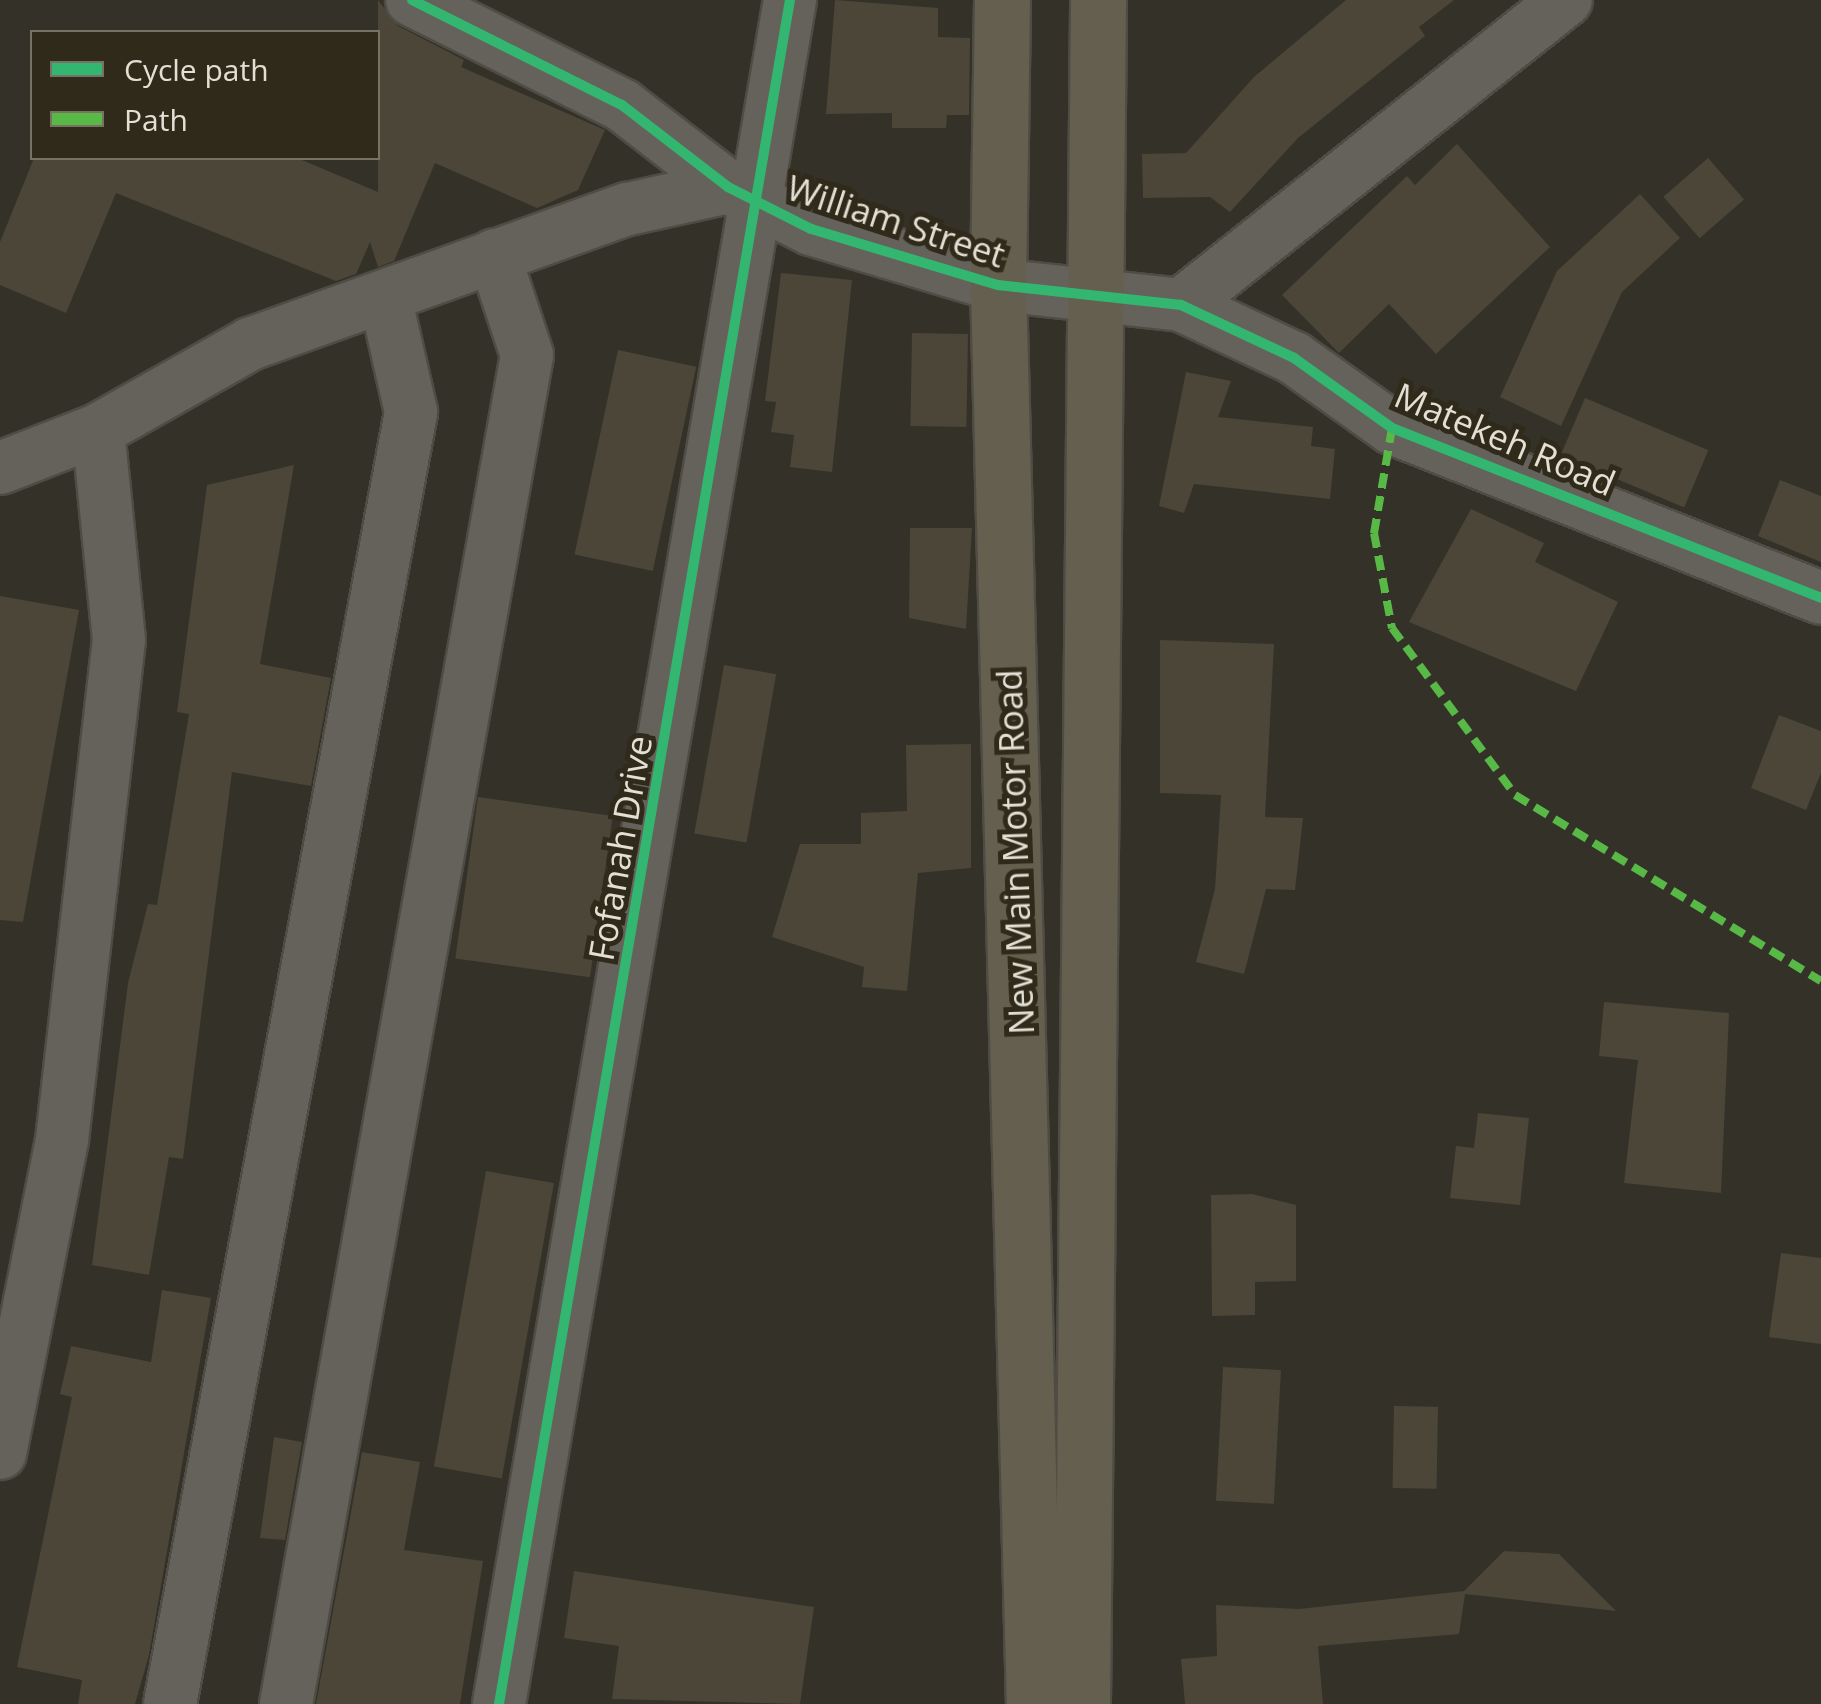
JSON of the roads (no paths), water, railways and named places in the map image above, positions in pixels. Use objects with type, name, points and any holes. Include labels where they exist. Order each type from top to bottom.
[{"type":"highway","name":"New Main Motor Road","points":[[1002,0],[998,284],[1034,1704]]},
{"type":"highway","name":"New Main Motor Road","points":[[1082,1704],[1079,1302],[1098,0]]},
{"type":"street","name":"William Street","points":[[412,0],[622,105],[743,196],[998,284],[1096,302],[1180,306]]},
{"type":"street","name":"Fofanah Drive","points":[[499,1704],[743,196],[790,0]]},
{"type":"street","points":[[1180,306],[1566,0]]},
{"type":"street","points":[[0,468],[98,430],[250,344],[494,256],[743,196]]},
{"type":"street","points":[[286,1704],[527,355],[494,256]]},
{"type":"street","points":[[170,1704],[410,412],[384,296]]},
{"type":"street","name":"Matekeh Road","points":[[1180,306],[1294,358],[1392,428],[1821,598]]},
{"type":"street","points":[[0,1453],[62,1140],[118,640],[98,430]]}]
